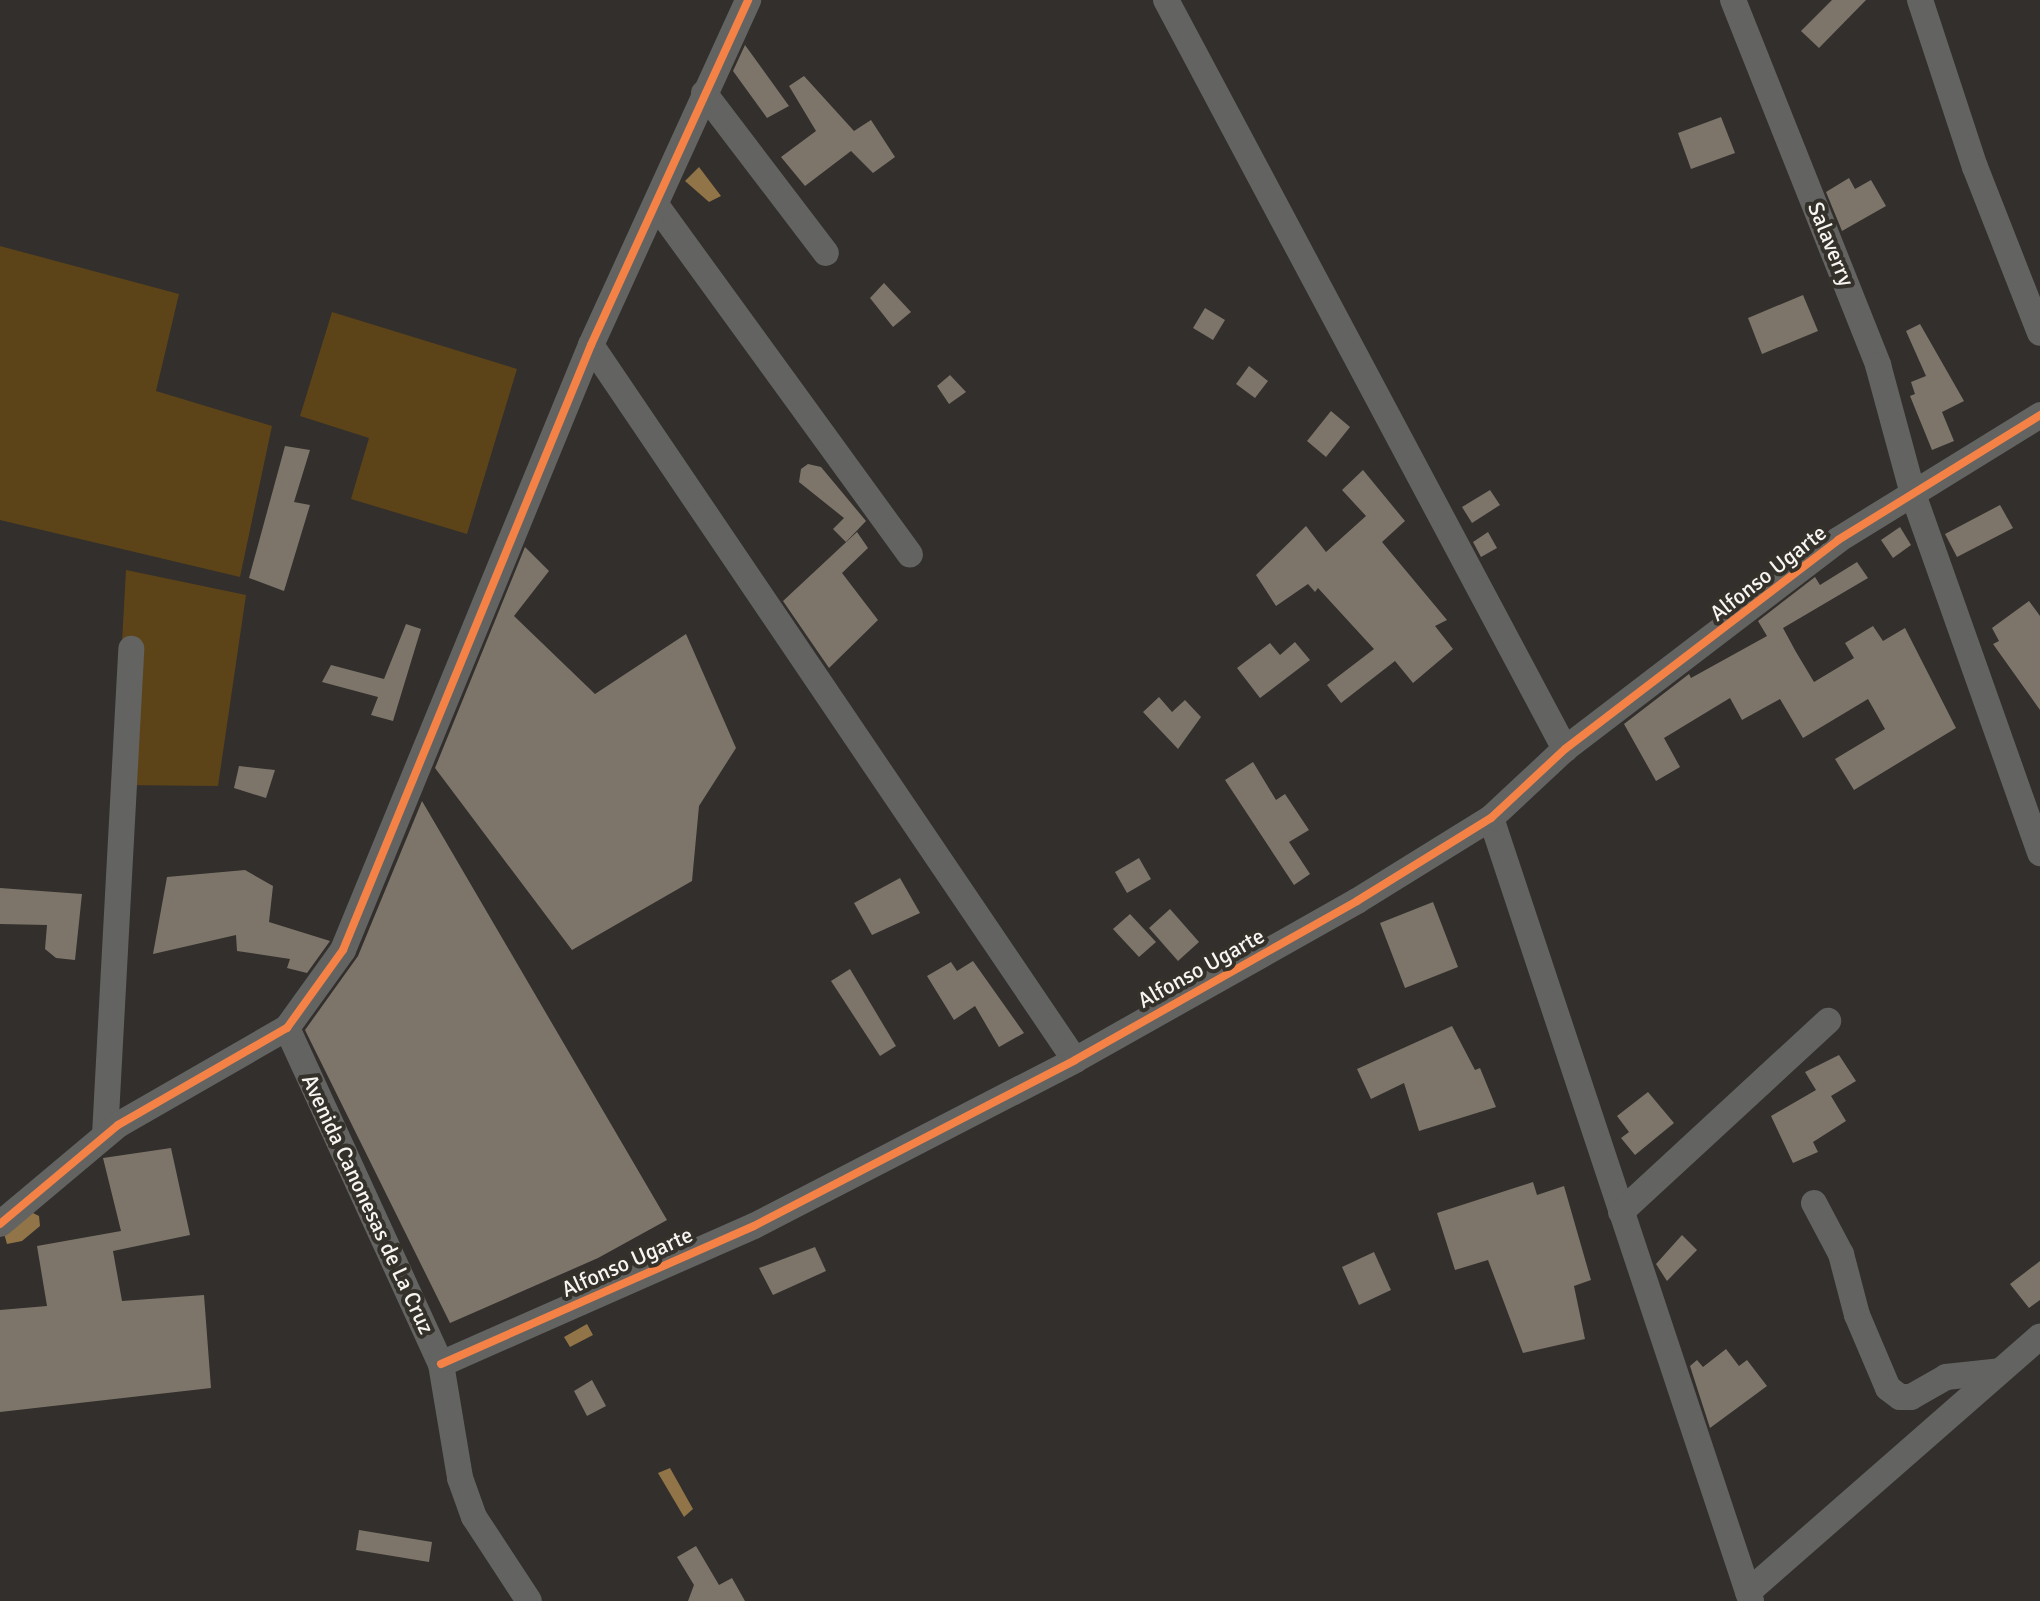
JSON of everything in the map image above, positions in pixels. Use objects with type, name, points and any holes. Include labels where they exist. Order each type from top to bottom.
[{"type":"street","points":[[0,1224],[105,1135],[287,1028],[343,950],[367,902],[591,345],[748,0]]},
{"type":"street","points":[[1166,0],[1565,749]]},
{"type":"street","name":"Salaverry","points":[[1733,0],[1878,365],[1913,494],[2040,853]]},
{"type":"street","points":[[1920,0],[1975,167],[2040,333]]},
{"type":"street","points":[[704,93],[826,253]]},
{"type":"street","points":[[656,205],[910,555]]},
{"type":"street","points":[[591,345],[1075,1060]]},
{"type":"street","name":"Alfonso Ugarte","points":[[441,1364],[754,1226],[1075,1060],[1491,818],[1565,749],[1838,540],[2040,415]]},
{"type":"street","points":[[105,1135],[131,649]]},
{"type":"street","points":[[1491,818],[1749,1596],[2040,1336]]},
{"type":"street","points":[[1621,1212],[1828,1021]]},
{"type":"street","name":"Avenida Canonesas de La Cruz","points":[[287,1028],[441,1364],[460,1478],[474,1517],[529,1601]]},
{"type":"street","points":[[1814,1203],[1841,1254],[1857,1315],[1888,1388],[1900,1397],[1911,1397],[1946,1377],[2000,1371]]},
{"type":"shaded area","points":[[699,167],[721,196],[709,202],[685,181]]},
{"type":"shaded area","points":[[0,246],[179,294],[156,391],[272,426],[240,577],[0,520]]},
{"type":"shaded area","points":[[332,312],[517,369],[467,534],[351,499],[369,438],[300,416]]},
{"type":"shaded area","points":[[126,570],[246,595],[218,786],[114,785]]},
{"type":"shaded area","points":[[29,1211],[39,1216],[40,1226],[22,1241],[7,1244],[3,1230]]},
{"type":"shaded area","points":[[587,1324],[593,1335],[570,1347],[564,1337]]},
{"type":"shaded area","points":[[670,1468],[693,1509],[684,1517],[658,1473]]},
{"type":"building","points":[[1832,0],[1866,0],[1819,48],[1801,31]]},
{"type":"building","points":[[745,45],[789,106],[767,118],[733,71]]},
{"type":"building","points":[[804,76],[854,131],[871,120],[895,157],[873,173],[851,151],[805,186],[781,157],[816,131],[789,86]]},
{"type":"building","points":[[1721,117],[1735,153],[1691,169],[1678,133]]},
{"type":"building","points":[[1849,178],[1855,189],[1871,180],[1886,206],[1842,231],[1826,192]]},
{"type":"building","points":[[884,283],[911,312],[893,327],[870,298]]},
{"type":"building","points":[[1803,295],[1818,331],[1762,354],[1748,318]]},
{"type":"building","points":[[1205,308],[1225,320],[1213,340],[1193,328]]},
{"type":"building","points":[[1920,324],[1964,401],[1942,412],[1954,441],[1932,450],[1910,396],[1915,394],[1911,382],[1926,376],[1906,331]]},
{"type":"building","points":[[1249,366],[1268,381],[1255,398],[1236,384]]},
{"type":"building","points":[[950,375],[966,392],[949,404],[937,386]]},
{"type":"building","points":[[1331,411],[1350,427],[1326,457],[1307,441]]},
{"type":"building","points":[[285,446],[310,450],[294,502],[310,505],[284,591],[249,578]]},
{"type":"building","points":[[808,464],[821,467],[866,521],[846,542],[833,529],[844,518],[799,482],[801,469]]},
{"type":"building","points":[[1363,470],[1405,521],[1382,542],[1447,620],[1435,626],[1453,649],[1413,683],[1395,661],[1341,703],[1327,685],[1374,649],[1318,588],[1315,592],[1308,584],[1276,606],[1256,575],[1306,526],[1326,552],[1366,516],[1342,490]]},
{"type":"building","points":[[1490,490],[1500,505],[1472,523],[1462,507]]},
{"type":"building","points":[[2000,505],[2013,528],[1957,557],[1945,534]]},
{"type":"building","points":[[1900,527],[1911,545],[1893,558],[1881,540]]},
{"type":"building","points":[[857,532],[868,548],[842,573],[878,620],[829,668],[783,601]]},
{"type":"building","points":[[1488,532],[1497,548],[1481,557],[1473,542]]},
{"type":"building","points":[[525,547],[549,571],[514,616],[595,694],[686,634],[736,748],[699,806],[692,881],[572,950],[435,768]]},
{"type":"building","points":[[1857,562],[1868,578],[1783,628],[1796,652],[1814,682],[1854,658],[1845,643],[1873,626],[1883,641],[1905,628],[1956,728],[1854,790],[1835,759],[1885,729],[1868,699],[1803,738],[1780,699],[1742,720],[1730,698],[1664,738],[1680,767],[1656,781],[1624,724],[1689,674],[1691,678],[1767,636],[1758,621],[1815,577],[1820,585]]},
{"type":"building","points":[[2029,601],[2040,616],[2040,710],[1993,644],[1999,641],[1992,628]]},
{"type":"building","points":[[406,624],[421,629],[393,721],[371,715],[378,697],[322,682],[331,665],[384,679]]},
{"type":"building","points":[[1295,642],[1310,660],[1260,698],[1237,668],[1270,643],[1280,655]]},
{"type":"building","points":[[1159,697],[1172,712],[1185,700],[1201,717],[1178,749],[1143,712]]},
{"type":"building","points":[[1253,762],[1276,800],[1285,794],[1309,830],[1289,842],[1310,874],[1294,885],[1225,780]]},
{"type":"building","points":[[239,766],[275,770],[266,798],[234,788]]},
{"type":"building","points":[[422,801],[667,1220],[598,1258],[450,1323],[305,1030],[358,956]]},
{"type":"building","points":[[1139,858],[1151,879],[1127,893],[1115,872]]},
{"type":"building","points":[[245,870],[273,886],[269,922],[330,941],[307,973],[287,968],[290,959],[237,951],[236,935],[153,954],[167,877]]},
{"type":"building","points":[[900,878],[920,913],[872,935],[854,903]]},
{"type":"building","points":[[0,888],[82,894],[75,960],[56,958],[45,949],[47,925],[0,924]]},
{"type":"building","points":[[1433,902],[1458,967],[1405,988],[1380,923]]},
{"type":"building","points":[[1170,909],[1199,942],[1178,961],[1149,928]]},
{"type":"building","points":[[1130,914],[1156,942],[1139,957],[1113,929]]},
{"type":"building","points":[[973,961],[1024,1033],[999,1047],[975,1006],[954,1020],[927,976],[951,962],[957,971]]},
{"type":"building","points":[[850,969],[896,1046],[880,1056],[831,981]]},
{"type":"building","points":[[1452,1026],[1475,1070],[1480,1068],[1496,1107],[1419,1131],[1404,1083],[1371,1099],[1357,1069]]},
{"type":"building","points":[[1839,1055],[1856,1081],[1831,1096],[1846,1121],[1813,1142],[1818,1152],[1793,1163],[1771,1116],[1816,1090],[1805,1072]]},
{"type":"building","points":[[1648,1092],[1674,1123],[1635,1155],[1621,1138],[1629,1132],[1617,1116]]},
{"type":"building","points":[[171,1148],[190,1235],[113,1251],[122,1301],[204,1295],[211,1388],[0,1412],[0,1310],[47,1306],[37,1246],[121,1231],[103,1158]]},
{"type":"building","points":[[1533,1182],[1537,1195],[1564,1186],[1591,1280],[1574,1286],[1585,1339],[1523,1353],[1488,1260],[1455,1270],[1437,1213]]},
{"type":"building","points":[[1682,1235],[1697,1250],[1667,1281],[1656,1264]]},
{"type":"building","points":[[815,1247],[826,1271],[773,1295],[759,1268]]},
{"type":"building","points":[[1374,1252],[1391,1290],[1359,1305],[1342,1267]]},
{"type":"building","points":[[2040,1261],[2040,1300],[2029,1308],[2010,1284]]},
{"type":"building","points":[[1726,1349],[1739,1366],[1747,1360],[1767,1386],[1710,1428],[1690,1366],[1697,1360],[1703,1367]]},
{"type":"building","points":[[592,1380],[606,1406],[587,1416],[574,1391]]},
{"type":"building","points":[[359,1530],[432,1542],[429,1562],[356,1550]]},
{"type":"building","points":[[696,1546],[719,1585],[732,1578],[745,1601],[688,1601],[694,1585],[677,1557]]},
{"type":"cycle path","points":[[0,1224],[118,1125],[287,1028],[343,950],[591,345],[748,0]]},
{"type":"cycle path","points":[[441,1364],[754,1226],[1075,1060],[1357,901],[1491,818],[1565,749],[1838,540],[2040,415]]}]
